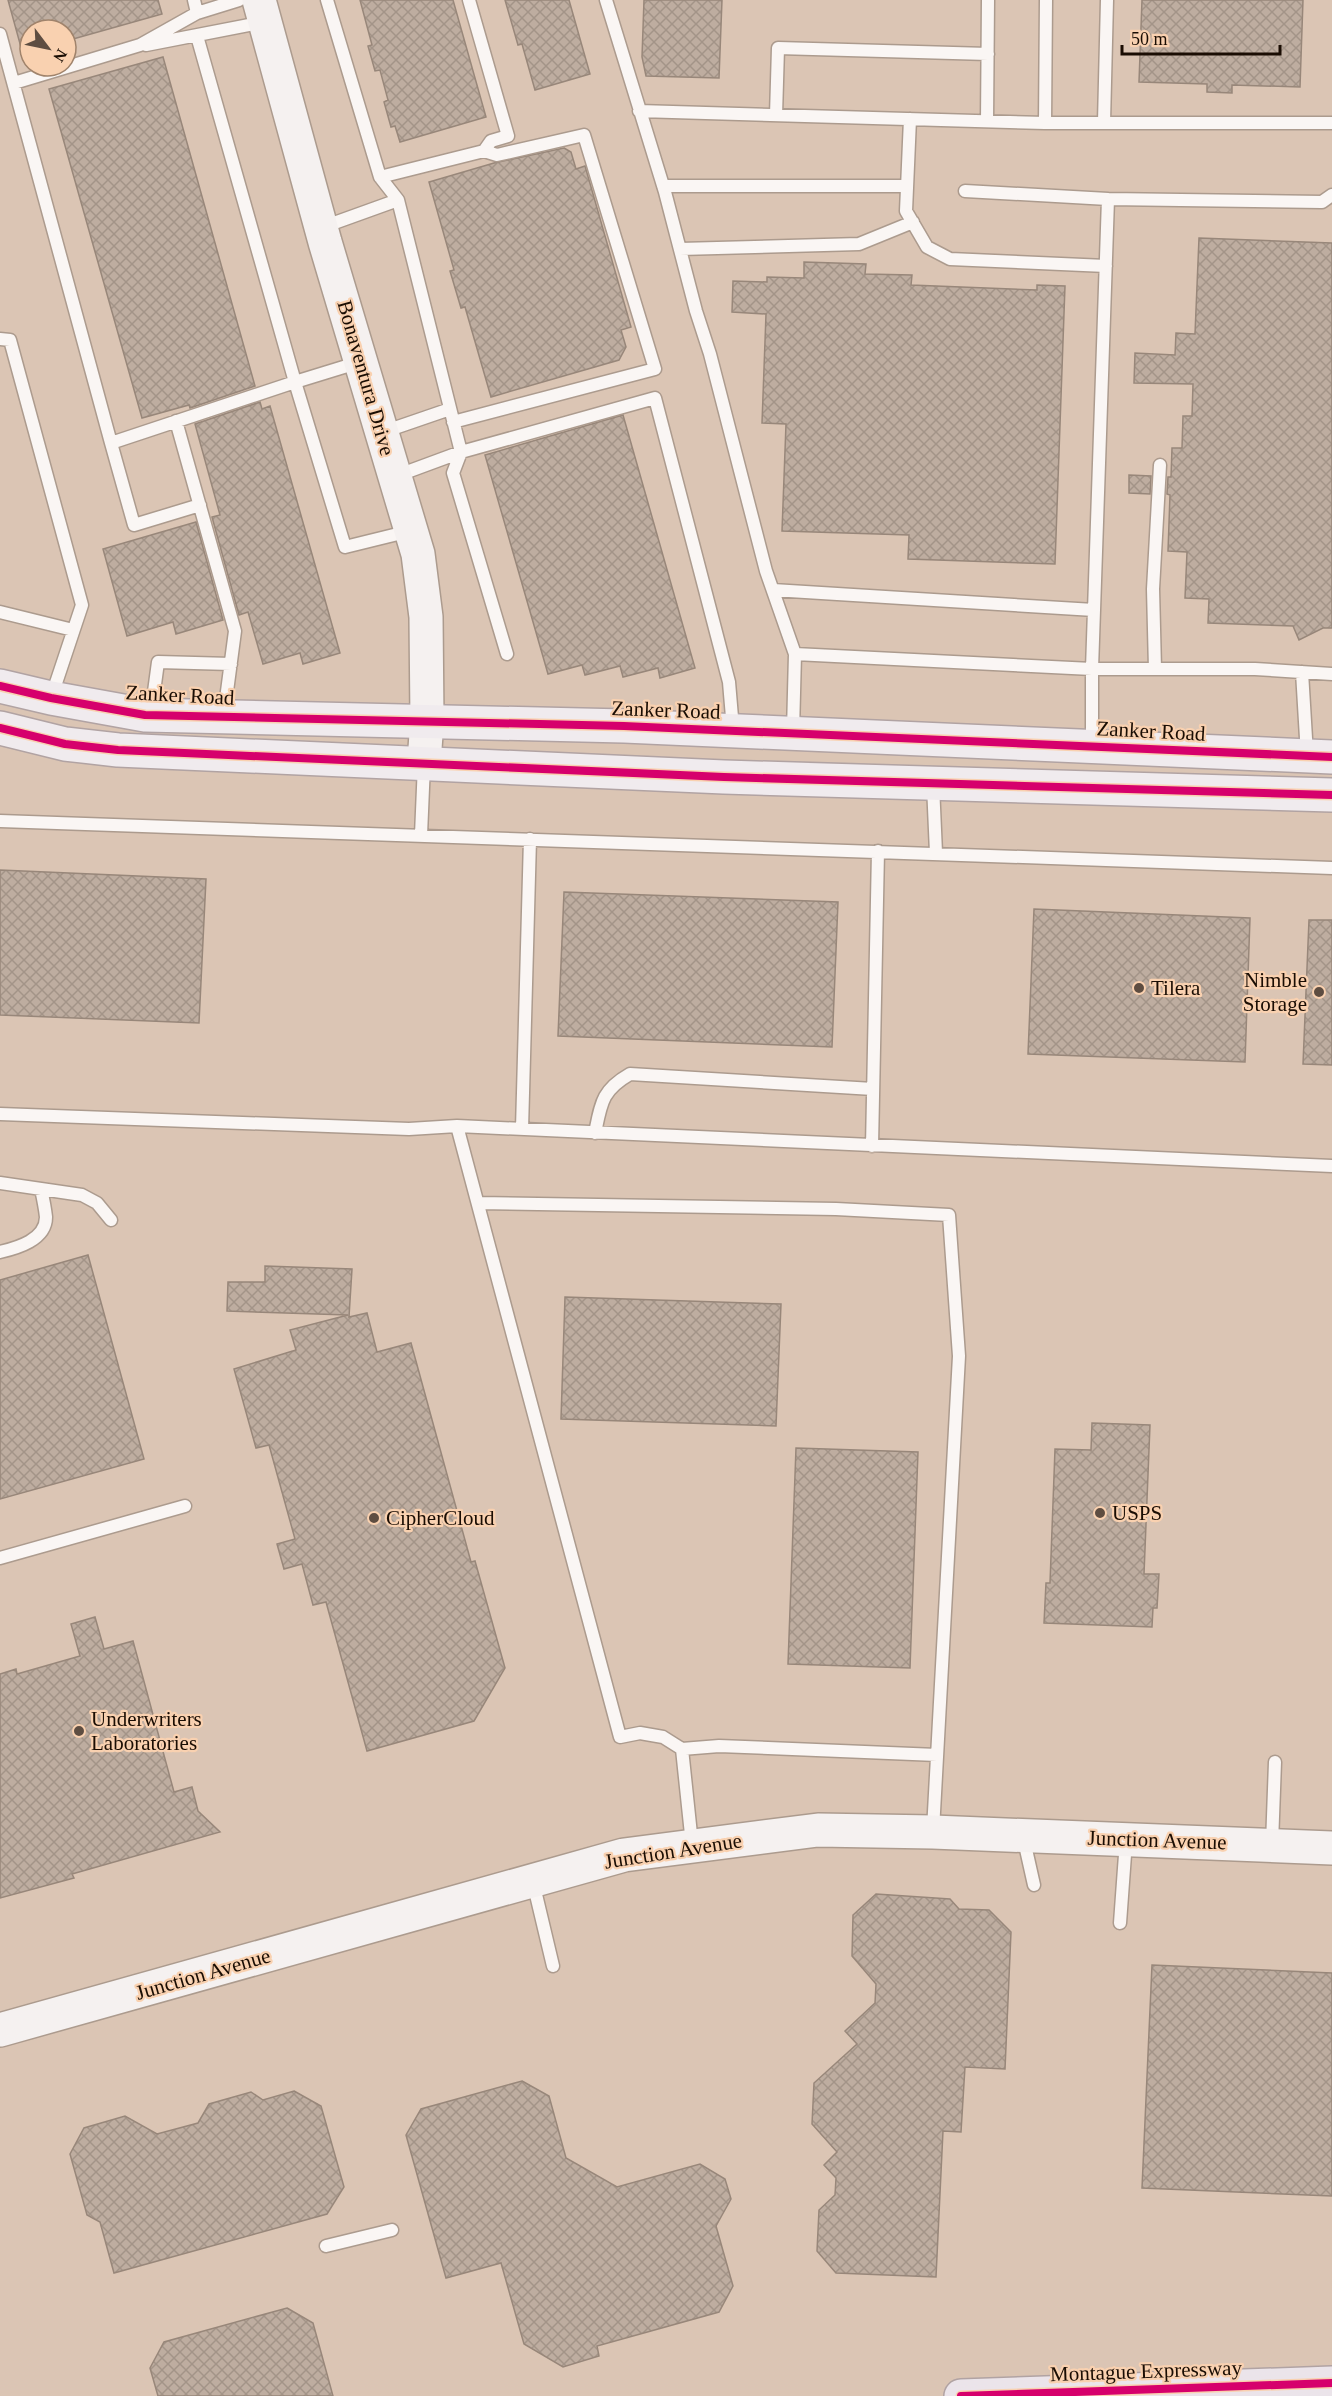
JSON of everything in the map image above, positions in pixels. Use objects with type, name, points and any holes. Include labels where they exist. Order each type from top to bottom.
[{"type":"highway","name":"Montague Expressway","points":[[961,2396],[1332,2383]]},
{"type":"main road","name":"Bonaventura Drive","points":[[262,11],[321,227],[411,531],[424,588],[427,720],[424,763]]},
{"type":"main road","name":"Zanker Road","points":[[0,686],[51,698],[150,715],[427,720],[733,730],[1319,756]]},
{"type":"main road","points":[[0,728],[65,744],[118,750],[723,777],[1332,795]]},
{"type":"main road","name":"Junction Avenue","points":[[0,2030],[624,1856],[693,1846],[818,1830],[1023,1835],[1332,1848]]},
{"type":"lane","points":[[194,0],[197,13]]},
{"type":"lane","points":[[14,83],[140,45],[197,13],[239,0]]},
{"type":"lane","points":[[327,0],[380,177],[398,200],[461,452],[453,473],[507,654]]},
{"type":"lane","points":[[469,0],[508,136],[491,141],[484,152]]},
{"type":"lane","points":[[606,0],[663,186],[773,590],[795,654],[793,733]]},
{"type":"lane","points":[[987,121],[988,0]]},
{"type":"lane","points":[[1045,123],[1046,0]]},
{"type":"lane","points":[[1104,122],[1107,0]]},
{"type":"lane","points":[[140,45],[151,46],[197,36],[262,11]]},
{"type":"lane","points":[[0,34],[134,525],[200,505]]},
{"type":"lane","points":[[197,36],[295,382],[345,547],[411,531]]},
{"type":"lane","points":[[776,115],[778,48],[988,54]]},
{"type":"lane","points":[[639,111],[1045,123],[1332,123]]},
{"type":"lane","points":[[910,119],[906,211],[927,247],[950,259],[1106,266]]},
{"type":"lane","points":[[380,177],[484,152],[497,154],[584,135],[655,369],[382,433]]},
{"type":"lane","points":[[663,186],[907,186]]},
{"type":"lane","points":[[965,191],[1108,199],[1322,202],[1332,195]]},
{"type":"lane","points":[[1092,746],[1092,669],[1108,199]]},
{"type":"lane","points":[[321,227],[398,200]]},
{"type":"lane","points":[[680,249],[859,244],[913,222]]},
{"type":"lane","points":[[0,339],[10,340],[81,605],[51,698]]},
{"type":"lane","points":[[111,443],[361,362]]},
{"type":"lane","points":[[395,477],[461,452],[656,398],[729,682],[733,730]]},
{"type":"lane","points":[[176,422],[235,631],[224,715]]},
{"type":"lane","points":[[1155,669],[1153,589],[1160,465]]},
{"type":"lane","points":[[773,590],[1094,610]]},
{"type":"lane","points":[[0,612],[73,630]]},
{"type":"lane","points":[[795,654],[1092,669],[1255,669],[1332,674]]},
{"type":"lane","points":[[150,715],[158,662],[231,664]]},
{"type":"lane","points":[[1302,672],[1319,756]]},
{"type":"lane","points":[[421,835],[424,763]]},
{"type":"lane","points":[[933,784],[936,853]]},
{"type":"lane","points":[[0,821],[1332,868]]},
{"type":"lane","points":[[522,1129],[530,839]]},
{"type":"lane","points":[[872,1146],[878,851]]},
{"type":"lane","points":[[596,1133],[602,1100],[611,1086],[630,1074],[873,1089]]},
{"type":"lane","points":[[0,1113],[409,1129],[457,1126],[1332,1166]]},
{"type":"lane","points":[[457,1126],[620,1737],[640,1733],[663,1737],[682,1749],[718,1746],[937,1755]]},
{"type":"lane","points":[[0,1183],[82,1195],[97,1203],[111,1220]]},
{"type":"lane","points":[[0,1252],[31,1242],[39,1233],[46,1220],[41,1189]]},
{"type":"lane","points":[[477,1203],[836,1209],[949,1215],[959,1356],[933,1832]]},
{"type":"lane","points":[[0,1558],[185,1506]]},
{"type":"lane","points":[[682,1749],[693,1846]]},
{"type":"lane","points":[[1272,1845],[1275,1762]]},
{"type":"lane","points":[[1023,1835],[1034,1885]]},
{"type":"lane","points":[[1120,1923],[1127,1839]]},
{"type":"lane","points":[[533,1881],[553,1966]]},
{"type":"lane","points":[[326,2246],[392,2229]]},
{"type":"building","points":[[8,0],[158,0],[162,14],[78,38],[78,18],[18,18],[18,36]]},
{"type":"building","points":[[360,0],[453,0],[486,117],[400,142],[395,126],[391,127],[384,102],[388,100],[380,70],[375,71],[368,46],[372,45]]},
{"type":"building","points":[[505,0],[569,0],[590,74],[535,90],[522,44],[518,45]]},
{"type":"building","points":[[644,0],[722,0],[719,78],[646,76],[642,57]]},
{"type":"building","points":[[1142,0],[1303,0],[1300,87],[1232,85],[1232,93],[1207,92],[1207,84],[1139,82]]},
{"type":"building","points":[[163,57],[255,386],[190,408],[189,405],[142,418],[49,89]]},
{"type":"building","points":[[564,148],[571,152],[576,169],[585,166],[631,327],[621,330],[626,347],[619,360],[491,397],[465,307],[461,308],[450,271],[454,270],[429,182],[494,163]]},
{"type":"building","points":[[1199,238],[1332,243],[1332,628],[1323,628],[1299,640],[1293,626],[1208,623],[1209,599],[1185,598],[1187,552],[1168,551],[1170,495],[1167,494],[1168,477],[1171,477],[1172,448],[1182,448],[1183,416],[1192,416],[1193,384],[1134,383],[1135,353],[1175,355],[1176,333],[1195,334]]},
{"type":"building","points":[[804,262],[866,264],[865,274],[912,275],[911,285],[1037,290],[1037,285],[1065,286],[1055,564],[908,559],[909,535],[782,531],[786,424],[762,423],[766,314],[732,312],[733,281],[767,282],[767,277],[804,278]]},
{"type":"building","points":[[260,402],[262,409],[270,406],[340,653],[303,664],[300,653],[263,664],[248,612],[239,615],[212,517],[220,515],[195,424]]},
{"type":"building","points":[[623,415],[695,668],[660,678],[658,668],[623,677],[620,666],[585,675],[582,665],[548,674],[485,455]]},
{"type":"building","points":[[1129,475],[1151,476],[1150,494],[1129,493]]},
{"type":"building","points":[[196,522],[223,620],[176,634],[173,622],[127,636],[103,549]]},
{"type":"building","points":[[0,870],[206,879],[199,1023],[0,1015]]},
{"type":"building","points":[[564,892],[838,902],[832,1047],[558,1036]]},
{"type":"building","name":"Tilera","points":[[1034,909],[1250,918],[1245,1062],[1028,1054]]},
{"type":"building","name":"Nimble Storage","points":[[1309,920],[1332,920],[1332,1065],[1303,1064]]},
{"type":"building","points":[[88,1255],[144,1459],[0,1499],[0,1280]]},
{"type":"building","name":"CipherCloud","points":[[265,1266],[352,1269],[349,1317],[367,1313],[377,1352],[411,1343],[471,1562],[475,1561],[505,1668],[474,1721],[367,1751],[326,1602],[313,1605],[302,1564],[284,1569],[277,1544],[295,1539],[269,1445],[256,1448],[234,1369],[296,1350],[290,1330],[348,1315],[227,1311],[228,1282],[265,1282]]},
{"type":"building","points":[[565,1297],[781,1304],[776,1426],[561,1419]]},
{"type":"building","name":"USPS","points":[[1092,1423],[1150,1425],[1144,1574],[1159,1574],[1157,1608],[1153,1608],[1152,1627],[1044,1623],[1046,1583],[1050,1583],[1055,1449],[1091,1450]]},
{"type":"building","points":[[796,1448],[918,1452],[910,1668],[788,1664]]},
{"type":"building","name":"Underwriters Laboratories","points":[[95,1617],[104,1649],[133,1641],[174,1792],[192,1787],[198,1811],[220,1832],[72,1874],[74,1878],[0,1898],[0,1674],[16,1669],[17,1674],[80,1656],[71,1624]]},
{"type":"building","points":[[876,1894],[950,1899],[959,1909],[989,1910],[1011,1932],[1005,2069],[965,2067],[961,2132],[943,2131],[936,2277],[836,2273],[817,2251],[819,2210],[835,2195],[836,2178],[824,2165],[837,2152],[812,2124],[814,2083],[857,2044],[845,2031],[875,2003],[876,1984],[852,1956],[853,1915]]},
{"type":"building","points":[[1152,1965],[1332,1973],[1332,2196],[1142,2188]]},
{"type":"building","points":[[522,2081],[549,2096],[566,2158],[617,2187],[700,2164],[725,2179],[731,2199],[716,2226],[733,2286],[719,2312],[597,2346],[599,2356],[563,2367],[524,2344],[501,2263],[446,2278],[406,2135],[421,2109]]},
{"type":"building","points":[[294,2091],[321,2106],[344,2187],[327,2214],[114,2273],[100,2222],[87,2215],[70,2154],[84,2128],[125,2116],[157,2134],[198,2123],[209,2104],[251,2092],[263,2100]]},
{"type":"building","points":[[287,2308],[313,2323],[333,2396],[158,2396],[150,2368],[164,2342]]},
{"type":"cycle path","points":[[0,686],[145,715],[624,726],[1332,757]]},
{"type":"cycle path","points":[[0,728],[65,744],[118,750],[724,777],[1332,795]]},
{"type":"cycle path","points":[[961,2396],[1332,2383]]},
{"type":"place","name":"Tilera","points":[[1139,988]]},
{"type":"place","name":"Nimble Storage","points":[[1319,992]]},
{"type":"place","name":"USPS","points":[[1100,1513]]},
{"type":"place","name":"CipherCloud","points":[[374,1518]]},
{"type":"place","name":"Underwriters Laboratories","points":[[79,1731]]}]
